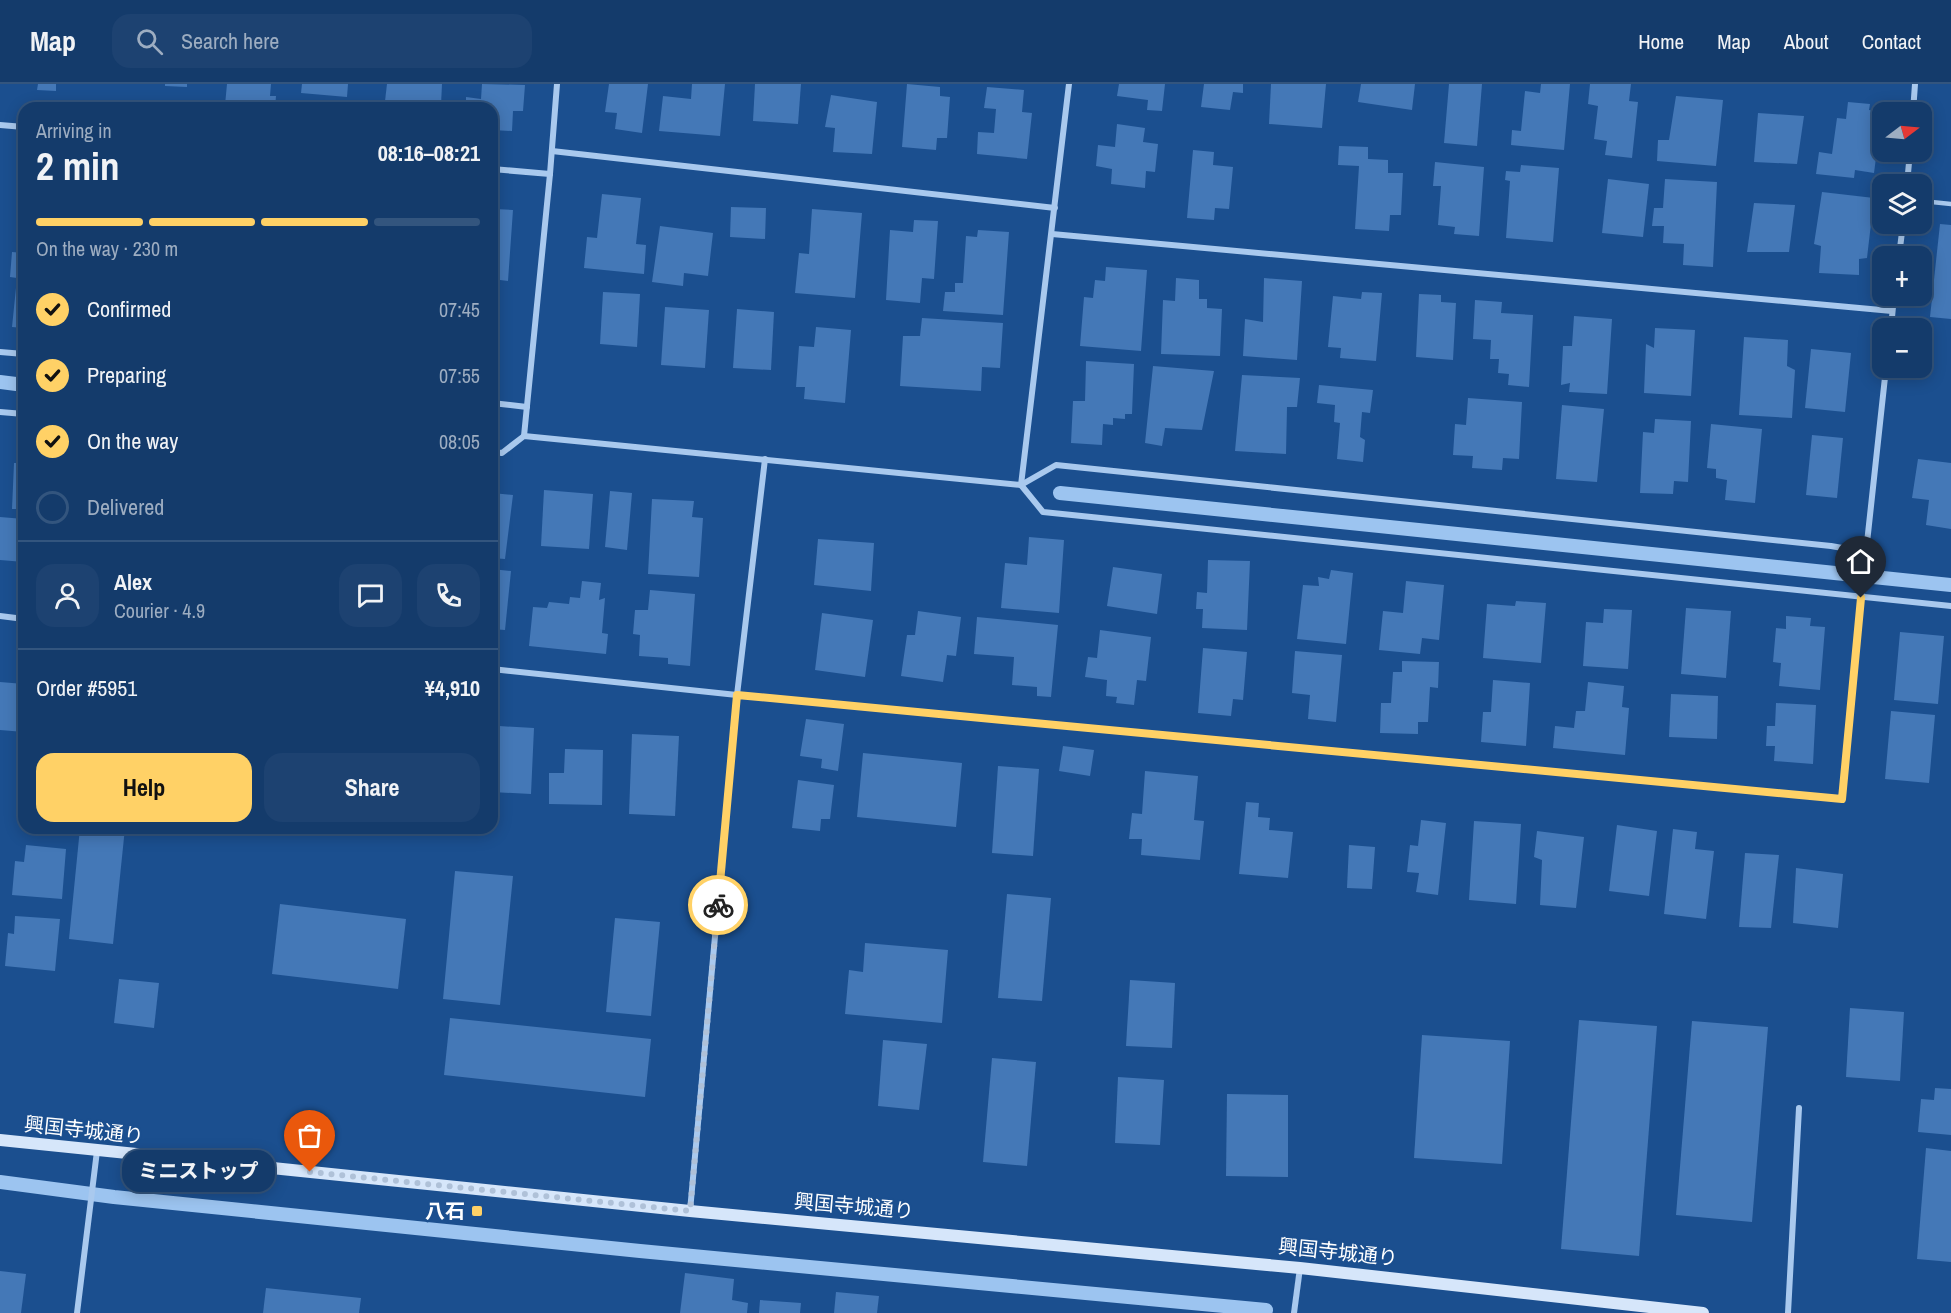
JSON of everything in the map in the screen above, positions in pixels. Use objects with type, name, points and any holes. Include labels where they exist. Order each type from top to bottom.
[{"type":"main road","name":"興国寺城通り","points":[[0,1140],[690,1211],[1300,1268],[1703,1313]]},
{"type":"street","points":[[524,436],[557,84]]},
{"type":"street","points":[[1069,84],[1021,485],[1043,512],[1951,606]]},
{"type":"street","points":[[1914,102],[1916,84]]},
{"type":"street","points":[[0,125],[18,126]]},
{"type":"street","points":[[552,151],[1055,208]]},
{"type":"street","points":[[498,170],[550,174]]},
{"type":"street","points":[[1052,234],[1893,311]]},
{"type":"street","points":[[1892,318],[1893,306]]},
{"type":"street","points":[[0,352],[18,354]]},
{"type":"street","points":[[498,670],[737,695],[1842,799],[1885,378]]},
{"type":"street","points":[[498,404],[527,406]]},
{"type":"street","points":[[0,412],[18,414]]},
{"type":"street","points":[[498,453],[502,453],[524,436],[1021,485],[1056,465],[1831,546],[1866,552]]},
{"type":"street","points":[[690,1211],[737,695],[765,459]]},
{"type":"street","points":[[0,616],[18,618]]},
{"type":"street","points":[[1788,1313],[1799,1108]]},
{"type":"street","points":[[77,1313],[97,1151]]},
{"type":"street","points":[[1294,1313],[1300,1268]]},
{"type":"lane","points":[[1932,202],[1951,204]]},
{"type":"building","points":[[38,84],[56,84],[56,91],[37,90]]},
{"type":"building","points":[[165,84],[187,84],[187,87],[165,86]]},
{"type":"building","points":[[227,84],[271,84],[270,96],[276,96],[276,102],[225,102]]},
{"type":"building","points":[[302,84],[348,84],[347,97],[301,93]]},
{"type":"building","points":[[387,84],[442,84],[441,102],[385,101]]},
{"type":"building","points":[[482,84],[525,85],[523,111],[513,111],[512,131],[498,130],[498,102],[466,102],[466,97],[481,99]]},
{"type":"building","points":[[609,84],[648,84],[642,133],[615,129],[617,113],[605,112]]},
{"type":"building","points":[[692,84],[725,84],[720,136],[659,131],[663,96],[691,99]]},
{"type":"building","points":[[755,84],[801,84],[798,124],[753,121]]},
{"type":"building","points":[[907,84],[940,87],[940,96],[950,97],[947,138],[937,138],[936,150],[902,147]]},
{"type":"building","points":[[1119,84],[1165,84],[1162,111],[1147,110],[1148,100],[1117,96]]},
{"type":"building","points":[[1204,84],[1243,84],[1243,93],[1233,92],[1230,110],[1201,107]]},
{"type":"building","points":[[1271,84],[1326,84],[1322,128],[1269,124]]},
{"type":"building","points":[[1361,84],[1415,84],[1412,110],[1358,102]]},
{"type":"building","points":[[1449,84],[1482,84],[1477,146],[1444,143]]},
{"type":"building","points":[[1541,84],[1570,84],[1564,150],[1511,145],[1512,130],[1521,131],[1525,91],[1540,93]]},
{"type":"building","points":[[1590,84],[1631,84],[1629,101],[1638,102],[1632,158],[1605,155],[1607,141],[1594,139],[1598,106],[1588,104]]},
{"type":"building","points":[[987,87],[1024,90],[1022,112],[1032,113],[1027,159],[977,154],[978,132],[994,133],[996,109],[984,108]]},
{"type":"building","points":[[831,95],[877,102],[872,154],[833,152],[835,128],[825,127]]},
{"type":"building","points":[[1676,96],[1723,100],[1716,166],[1657,161],[1658,140],[1669,140]]},
{"type":"building","points":[[1848,102],[1870,104],[1872,162],[1875,162],[1874,173],[1855,170],[1854,178],[1816,174],[1819,152],[1832,154],[1837,118],[1846,119]]},
{"type":"building","points":[[1758,113],[1804,116],[1797,164],[1754,162]]},
{"type":"building","points":[[1117,124],[1145,128],[1143,142],[1158,144],[1155,172],[1146,171],[1145,188],[1111,184],[1112,169],[1096,166],[1098,145],[1115,147]]},
{"type":"building","points":[[1339,146],[1368,147],[1368,159],[1388,160],[1388,173],[1403,173],[1401,215],[1390,215],[1389,231],[1355,229],[1359,166],[1338,165]]},
{"type":"building","points":[[1193,150],[1214,152],[1213,165],[1233,167],[1229,209],[1215,208],[1214,220],[1187,218]]},
{"type":"building","points":[[1435,162],[1484,167],[1479,236],[1454,234],[1455,227],[1438,225],[1441,186],[1433,186]]},
{"type":"building","points":[[1521,165],[1559,168],[1553,242],[1506,238],[1510,181],[1505,180],[1506,171],[1520,172]]},
{"type":"building","points":[[1608,179],[1649,184],[1643,237],[1602,233]]},
{"type":"building","points":[[1665,179],[1717,182],[1713,267],[1683,265],[1684,244],[1663,243],[1664,226],[1652,226],[1654,208],[1663,208]]},
{"type":"building","points":[[1822,192],[1872,198],[1867,258],[1859,259],[1859,275],[1819,273],[1821,246],[1814,244]]},
{"type":"building","points":[[602,194],[641,198],[636,244],[646,245],[644,274],[584,268],[587,237],[597,238]]},
{"type":"building","points":[[1754,203],[1795,205],[1789,252],[1747,252]]},
{"type":"building","points":[[731,207],[766,208],[765,239],[730,237]]},
{"type":"building","points":[[498,209],[513,210],[508,281],[498,280]]},
{"type":"building","points":[[812,209],[862,213],[855,298],[795,293],[799,253],[809,254]]},
{"type":"building","points":[[914,220],[938,221],[934,279],[922,278],[920,303],[886,300],[890,230],[913,232]]},
{"type":"building","points":[[1940,224],[1951,225],[1951,319],[1930,317]]},
{"type":"building","points":[[660,226],[713,233],[708,276],[684,273],[683,286],[652,282]]},
{"type":"building","points":[[978,230],[1009,232],[1003,315],[943,311],[945,292],[955,292],[955,283],[963,283],[966,236],[977,237]]},
{"type":"building","points":[[12,252],[18,252],[18,328],[12,327],[17,278],[10,277]]},
{"type":"building","points":[[1106,267],[1147,270],[1141,351],[1080,346],[1084,297],[1093,298],[1095,280],[1105,281]]},
{"type":"building","points":[[1176,278],[1199,280],[1199,299],[1207,299],[1207,308],[1222,309],[1220,356],[1161,354],[1163,300],[1175,301]]},
{"type":"building","points":[[1264,278],[1302,281],[1297,360],[1243,356],[1245,319],[1263,322]]},
{"type":"building","points":[[603,292],[640,294],[637,347],[600,344]]},
{"type":"building","points":[[1362,292],[1382,293],[1376,361],[1340,358],[1341,348],[1328,347],[1333,296],[1361,299]]},
{"type":"building","points":[[1419,294],[1441,295],[1441,302],[1456,303],[1453,360],[1416,357]]},
{"type":"building","points":[[1475,300],[1502,302],[1501,313],[1533,315],[1529,387],[1508,385],[1509,374],[1498,373],[1499,359],[1490,359],[1491,340],[1473,339]]},
{"type":"building","points":[[665,307],[709,310],[705,368],[661,365]]},
{"type":"building","points":[[737,309],[774,312],[771,370],[733,368]]},
{"type":"building","points":[[1574,316],[1612,319],[1607,394],[1569,392],[1570,383],[1561,385],[1563,346],[1572,346]]},
{"type":"building","points":[[922,318],[1003,323],[1000,368],[982,367],[981,391],[900,386],[903,336],[920,336]]},
{"type":"building","points":[[816,327],[851,330],[845,403],[804,399],[805,387],[796,387],[799,346],[814,347]]},
{"type":"building","points":[[1655,328],[1695,330],[1691,396],[1644,393],[1646,344],[1654,348]]},
{"type":"building","points":[[1744,337],[1788,340],[1787,366],[1795,370],[1792,418],[1739,415]]},
{"type":"building","points":[[1811,349],[1851,353],[1845,412],[1805,408]]},
{"type":"building","points":[[1086,361],[1134,364],[1132,414],[1125,414],[1125,419],[1113,418],[1113,425],[1103,424],[1102,445],[1071,443],[1073,401],[1085,401]]},
{"type":"building","points":[[1153,366],[1214,371],[1202,430],[1165,428],[1162,446],[1145,443]]},
{"type":"building","points":[[1242,375],[1300,378],[1297,407],[1287,407],[1286,454],[1235,451]]},
{"type":"building","points":[[1319,385],[1373,390],[1370,413],[1362,412],[1360,437],[1365,440],[1363,462],[1337,459],[1340,423],[1334,422],[1335,405],[1317,403]]},
{"type":"building","points":[[1468,398],[1522,402],[1519,459],[1503,458],[1502,470],[1472,468],[1473,456],[1453,455],[1455,424],[1466,425]]},
{"type":"building","points":[[1562,405],[1604,409],[1597,482],[1556,479]]},
{"type":"building","points":[[1655,419],[1691,421],[1688,482],[1674,481],[1673,494],[1640,493],[1643,432],[1654,433]]},
{"type":"building","points":[[1711,424],[1762,429],[1755,503],[1725,500],[1727,480],[1716,478],[1716,469],[1707,468]]},
{"type":"building","points":[[1812,435],[1843,438],[1837,498],[1806,495]]},
{"type":"building","points":[[1918,459],[1951,463],[1951,529],[1926,525],[1929,500],[1912,498]]},
{"type":"building","points":[[14,463],[18,463],[18,509],[12,509]]},
{"type":"building","points":[[544,490],[593,494],[589,549],[541,546]]},
{"type":"building","points":[[610,491],[632,493],[627,550],[605,547]]},
{"type":"building","points":[[498,494],[513,495],[505,559],[498,558]]},
{"type":"building","points":[[652,499],[694,501],[692,517],[703,518],[699,577],[648,574]]},
{"type":"building","points":[[0,517],[18,518],[18,562],[0,560]]},
{"type":"building","points":[[1029,537],[1064,540],[1059,613],[1001,608],[1005,563],[1027,565]]},
{"type":"building","points":[[818,539],[874,543],[871,591],[814,585]]},
{"type":"building","points":[[1208,560],[1250,561],[1247,630],[1202,628],[1203,609],[1196,609],[1197,592],[1207,593]]},
{"type":"building","points":[[1113,567],[1162,574],[1157,614],[1107,606]]},
{"type":"building","points":[[498,570],[511,571],[505,630],[498,629]]},
{"type":"building","points":[[1331,570],[1353,573],[1346,644],[1297,639],[1303,585],[1319,586],[1318,577],[1329,579]]},
{"type":"building","points":[[582,581],[601,583],[599,600],[605,598],[602,633],[608,634],[606,654],[529,646],[533,607],[547,608],[549,602],[569,604],[570,597],[580,598]]},
{"type":"building","points":[[1406,581],[1444,585],[1439,640],[1422,638],[1420,654],[1379,650],[1383,611],[1403,613]]},
{"type":"building","points":[[650,590],[695,594],[690,666],[668,664],[668,658],[639,656],[640,635],[633,634],[635,610],[648,610]]},
{"type":"building","points":[[1516,601],[1546,603],[1541,663],[1483,658],[1487,604],[1515,606]]},
{"type":"building","points":[[1686,608],[1731,611],[1726,678],[1681,674]]},
{"type":"building","points":[[1604,609],[1632,610],[1628,669],[1583,666],[1586,622],[1603,623]]},
{"type":"building","points":[[918,611],[961,617],[956,656],[947,655],[943,682],[901,676],[907,635],[915,635]]},
{"type":"building","points":[[822,613],[873,620],[865,677],[815,670]]},
{"type":"building","points":[[1786,616],[1811,618],[1810,626],[1825,627],[1820,690],[1779,686],[1781,663],[1773,662],[1776,628],[1786,629]]},
{"type":"building","points":[[977,617],[1058,625],[1051,697],[1037,696],[1037,687],[1012,685],[1014,657],[974,654]]},
{"type":"building","points":[[1100,630],[1151,637],[1146,681],[1137,680],[1134,705],[1116,703],[1117,697],[1106,696],[1107,680],[1085,677],[1088,657],[1097,658]]},
{"type":"building","points":[[1900,632],[1944,636],[1938,704],[1894,700]]},
{"type":"building","points":[[1203,648],[1247,652],[1243,700],[1233,699],[1231,716],[1198,713]]},
{"type":"building","points":[[1295,651],[1342,655],[1336,722],[1308,719],[1310,695],[1292,693]]},
{"type":"building","points":[[1402,661],[1439,662],[1438,688],[1430,687],[1428,722],[1418,722],[1418,734],[1380,733],[1381,703],[1391,703],[1393,672],[1402,672]]},
{"type":"building","points":[[1493,680],[1530,683],[1526,746],[1481,742],[1483,712],[1491,712]]},
{"type":"building","points":[[0,682],[18,684],[18,732],[0,730]]},
{"type":"building","points":[[1588,682],[1624,686],[1622,707],[1629,708],[1625,755],[1553,748],[1555,726],[1574,728],[1576,711],[1585,711]]},
{"type":"building","points":[[1671,694],[1718,696],[1717,739],[1669,737]]},
{"type":"building","points":[[1776,703],[1816,705],[1813,764],[1774,761],[1775,746],[1766,746],[1767,726],[1775,726]]},
{"type":"building","points":[[1891,711],[1935,715],[1929,783],[1885,779]]},
{"type":"building","points":[[806,719],[844,724],[838,771],[821,768],[822,759],[800,756]]},
{"type":"building","points":[[499,726],[534,728],[531,794],[498,792]]},
{"type":"building","points":[[632,734],[679,736],[675,816],[629,814]]},
{"type":"building","points":[[1063,746],[1094,750],[1090,776],[1059,771]]},
{"type":"building","points":[[565,749],[603,750],[602,805],[549,804],[549,773],[564,773]]},
{"type":"building","points":[[863,753],[962,763],[956,827],[857,817]]},
{"type":"building","points":[[998,766],[1039,769],[1033,856],[992,853]]},
{"type":"building","points":[[1145,771],[1198,776],[1194,820],[1204,821],[1200,860],[1141,855],[1142,839],[1129,839],[1132,813],[1142,814]]},
{"type":"building","points":[[798,780],[834,785],[830,819],[821,819],[820,831],[792,828]]},
{"type":"building","points":[[1246,802],[1259,803],[1258,817],[1270,818],[1269,830],[1293,832],[1288,878],[1239,874]]},
{"type":"building","points":[[1421,820],[1446,823],[1438,895],[1416,892],[1419,873],[1407,872],[1410,845],[1418,846]]},
{"type":"building","points":[[1474,821],[1521,824],[1516,904],[1469,900]]},
{"type":"building","points":[[1617,825],[1657,831],[1649,896],[1609,891]]},
{"type":"building","points":[[1673,829],[1697,832],[1695,849],[1714,851],[1706,919],[1664,914]]},
{"type":"building","points":[[1537,831],[1584,837],[1576,908],[1540,905],[1542,860],[1534,857]]},
{"type":"building","points":[[79,834],[124,834],[113,944],[69,939]]},
{"type":"building","points":[[26,845],[66,849],[62,899],[12,895],[15,861],[24,862]]},
{"type":"building","points":[[1349,845],[1375,847],[1372,889],[1347,888]]},
{"type":"building","points":[[1745,853],[1779,855],[1771,928],[1739,927]]},
{"type":"building","points":[[1796,868],[1843,874],[1838,928],[1793,923]]},
{"type":"building","points":[[455,871],[513,876],[500,1005],[443,999]]},
{"type":"building","points":[[1007,894],[1051,898],[1042,1001],[998,998]]},
{"type":"building","points":[[280,904],[406,919],[398,989],[272,974]]},
{"type":"building","points":[[15,916],[60,919],[55,971],[5,966],[8,933],[14,934]]},
{"type":"building","points":[[615,918],[660,922],[651,1016],[606,1012]]},
{"type":"building","points":[[865,943],[948,950],[942,1023],[845,1014],[849,970],[863,972]]},
{"type":"building","points":[[119,979],[159,983],[154,1028],[114,1023]]},
{"type":"building","points":[[1130,980],[1175,983],[1172,1048],[1126,1046]]},
{"type":"building","points":[[1850,1008],[1904,1012],[1900,1081],[1846,1077]]},
{"type":"building","points":[[450,1018],[651,1039],[645,1097],[444,1075]]},
{"type":"building","points":[[1579,1020],[1657,1026],[1639,1256],[1561,1249]]},
{"type":"building","points":[[1692,1021],[1768,1027],[1752,1222],[1676,1215]]},
{"type":"building","points":[[1422,1035],[1510,1041],[1502,1164],[1414,1158]]},
{"type":"building","points":[[883,1040],[927,1044],[919,1110],[878,1106]]},
{"type":"building","points":[[992,1058],[1036,1062],[1027,1166],[983,1162]]},
{"type":"building","points":[[1118,1077],[1164,1080],[1160,1145],[1115,1143]]},
{"type":"building","points":[[1935,1088],[1951,1089],[1951,1135],[1918,1132],[1921,1099],[1934,1100]]},
{"type":"building","points":[[1227,1094],[1288,1095],[1288,1177],[1226,1176]]},
{"type":"building","points":[[1926,1148],[1951,1151],[1951,1262],[1917,1259]]},
{"type":"building","points":[[0,1271],[26,1274],[21,1313],[0,1313]]},
{"type":"building","points":[[685,1273],[734,1279],[732,1300],[748,1303],[747,1313],[680,1313]]},
{"type":"building","points":[[266,1288],[361,1298],[359,1313],[263,1313]]},
{"type":"building","points":[[836,1292],[879,1296],[877,1313],[834,1313]]},
{"type":"building","points":[[760,1300],[801,1303],[800,1313],[759,1313]]},
{"type":"waterway","points":[[0,382],[18,384]]},
{"type":"waterway","points":[[1060,493],[1951,585]]},
{"type":"waterway","points":[[0,1182],[114,1197],[640,1251],[1266,1310]]},
{"type":"way so far","points":[[310,1172],[690,1211],[718,905]]},
{"type":"place","name":"ミニストップ","points":[[310,1172]]},
{"type":"place","name":"八石","points":[[477,1211]]},
{"type":"route","points":[[718,905],[737,695],[1842,799],[1861,598]]}]
